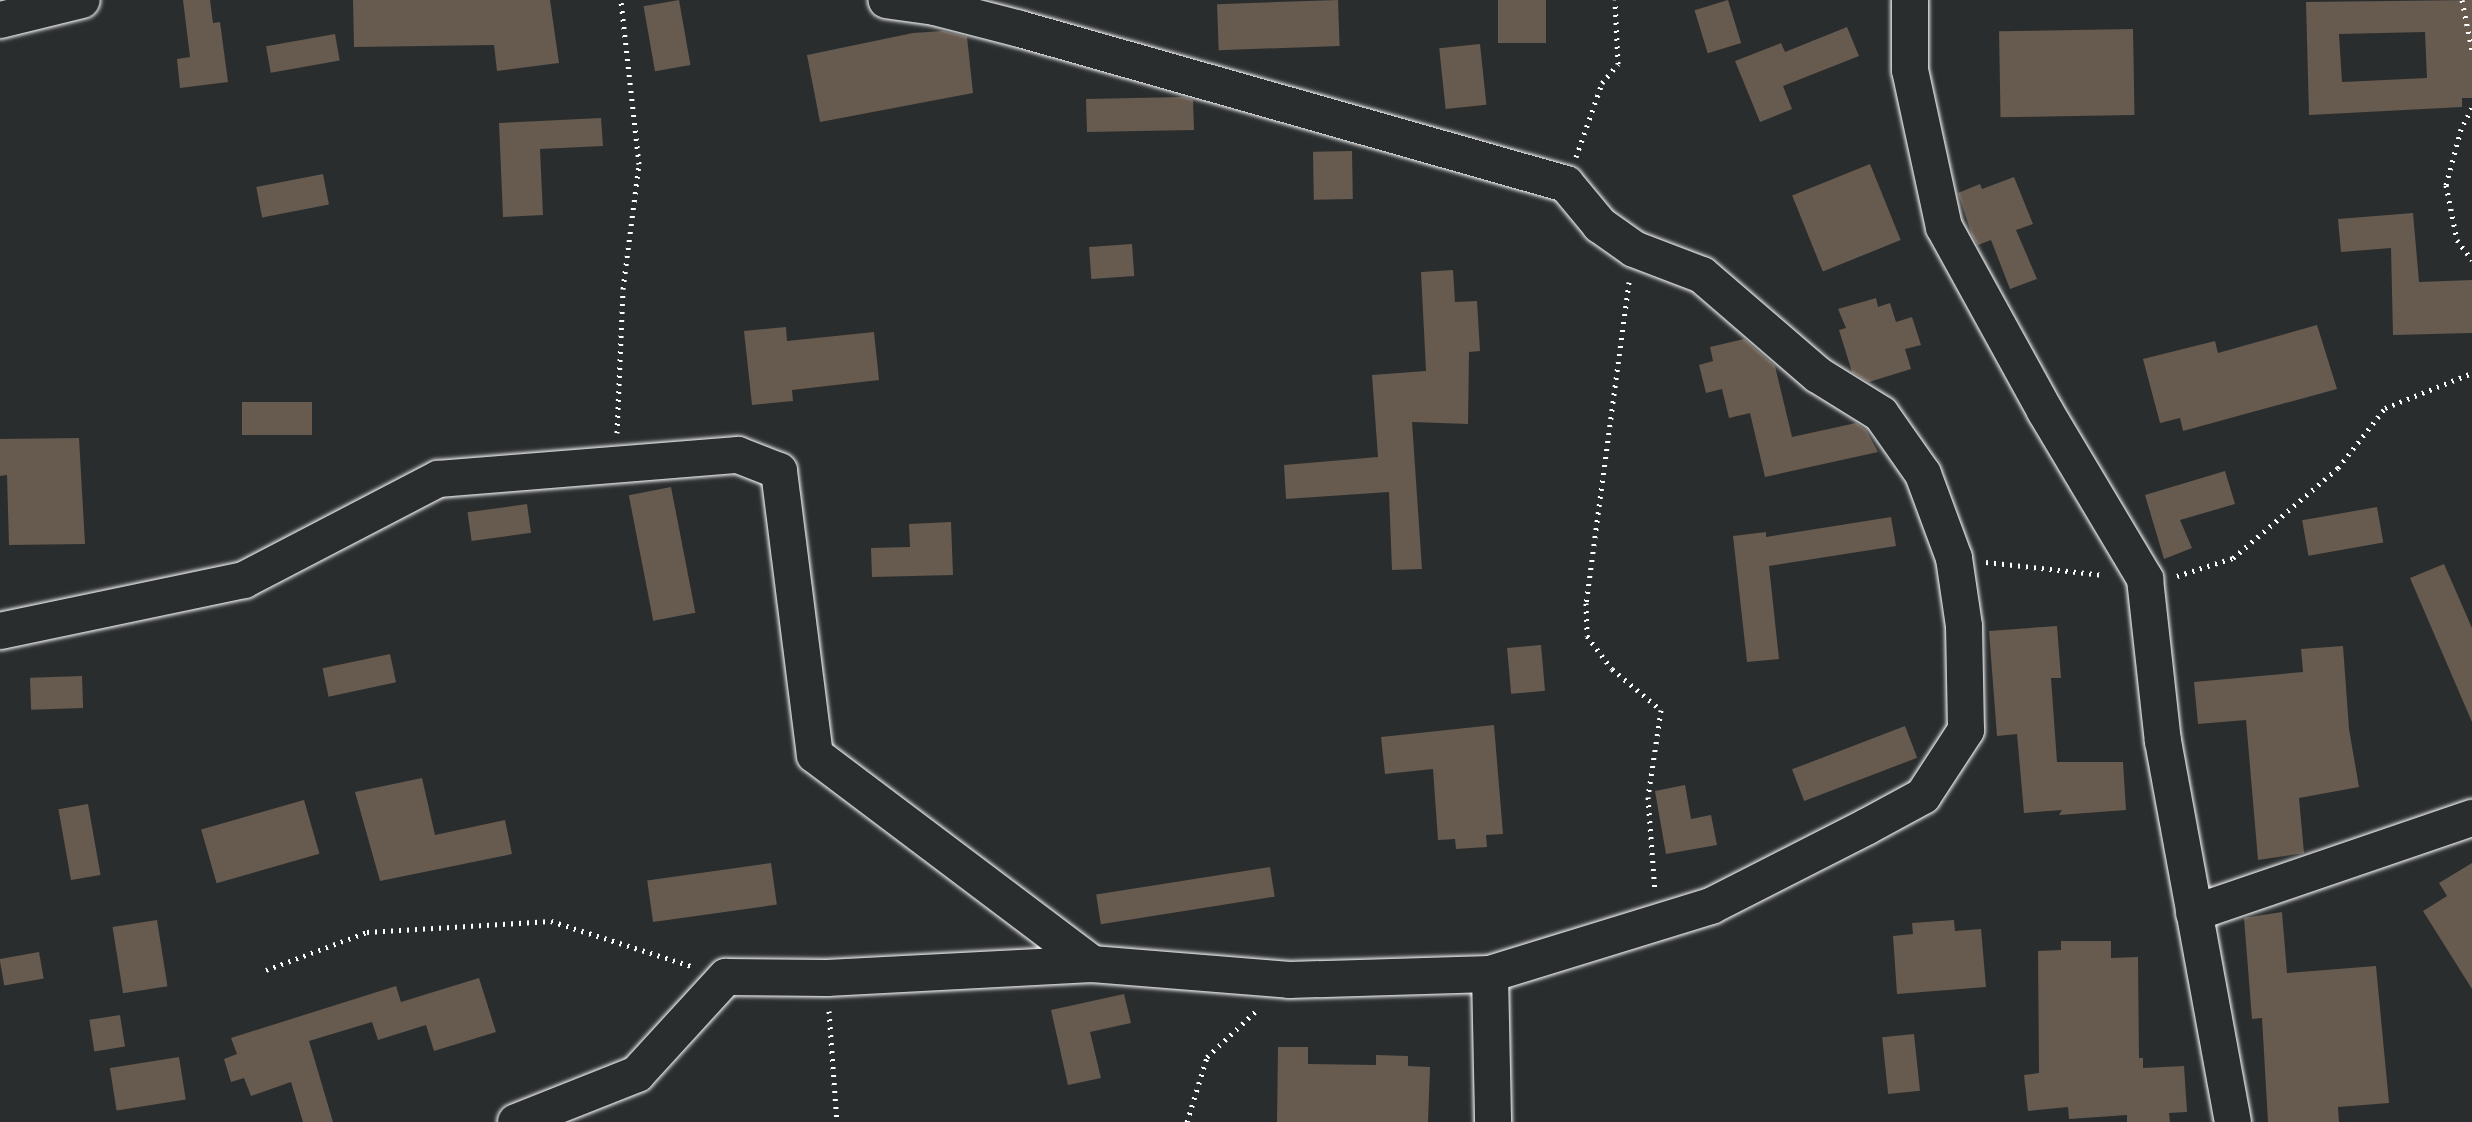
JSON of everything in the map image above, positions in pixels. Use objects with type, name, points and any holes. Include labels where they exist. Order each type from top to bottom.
[{"type":"street","points":[[0,20],[82,0]]},
{"type":"street","points":[[516,1122],[637,1074],[726,977],[827,978],[1092,964],[1289,980],[1490,974],[1711,906],[1923,796],[1966,730],[1964,626],[1954,558],[1923,474],[1881,414],[1818,375],[1702,275],[1634,249],[1600,225],[1566,184],[1024,15],[886,0]]},
{"type":"street","points":[[1910,0],[1910,70],[1944,227],[2045,411],[2145,579],[2163,741],[2233,1122]]},
{"type":"street","points":[[0,631],[244,580],[438,479],[738,455],[779,471],[815,755],[1092,964]]},
{"type":"street","points":[[2194,913],[2472,818]]},
{"type":"street","points":[[1490,974],[1493,1122]]},
{"type":"path","points":[[616,465],[623,289],[639,164],[621,0]]},
{"type":"path","points":[[1566,184],[1602,83],[1618,64],[1615,0]]},
{"type":"path","points":[[2462,0],[2472,50]]},
{"type":"path","points":[[2472,108],[2461,129],[2446,185],[2457,240],[2472,260]]},
{"type":"path","points":[[1634,249],[1586,603],[1587,636],[1612,669],[1661,710],[1648,797],[1657,923]]},
{"type":"path","points":[[1954,558],[2145,579],[2182,575],[2233,558],[2338,468],[2385,408],[2472,373]]},
{"type":"path","points":[[266,970],[367,932],[551,921],[726,977]]},
{"type":"path","points":[[827,978],[837,1122]]},
{"type":"path","points":[[1187,1122],[1207,1057],[1289,980]]},
{"type":"building","points":[[183,0],[210,0],[213,23],[220,22],[228,82],[180,88],[177,59],[190,57]]},
{"type":"building","points":[[353,0],[550,0],[559,63],[497,71],[494,45],[354,47]]},
{"type":"building","points":[[679,0],[690,65],[655,71],[644,6]]},
{"type":"building","points":[[1338,0],[1340,46],[1219,50],[1217,4]]},
{"type":"building","points":[[1498,0],[1546,0],[1546,43],[1498,43]]},
{"type":"building","points":[[1728,0],[1741,43],[1708,53],[1695,10]]},
{"type":"building","points":[[2472,0],[2472,98],[2462,98],[2462,107],[2309,115],[2306,2]],"holes":[[[2425,32],[2427,78],[2342,82],[2339,34]]]},
{"type":"building","points":[[1847,27],[1859,56],[1783,86],[1792,109],[1760,122],[1735,61],[1781,43],[1785,52]]},
{"type":"building","points":[[2133,29],[2135,115],[2001,117],[1999,31]]},
{"type":"building","points":[[943,31],[967,37],[973,93],[820,122],[807,55],[913,33]]},
{"type":"building","points":[[335,34],[340,61],[271,73],[266,46]]},
{"type":"building","points":[[1480,44],[1486,105],[1446,109],[1439,48]]},
{"type":"building","points":[[1183,97],[1193,100],[1194,130],[1087,132],[1086,99]]},
{"type":"building","points":[[601,118],[603,146],[540,149],[543,215],[503,217],[499,123]]},
{"type":"building","points":[[1352,151],[1353,199],[1314,200],[1313,152]]},
{"type":"building","points":[[1870,164],[1901,240],[1823,271],[1792,195]]},
{"type":"building","points":[[323,174],[329,204],[262,217],[256,187]]},
{"type":"building","points":[[2014,177],[2033,224],[2016,230],[2037,279],[2010,289],[1991,240],[1978,245],[1972,235],[1958,193],[1980,184],[1982,189]]},
{"type":"building","points":[[2413,213],[2419,282],[2472,280],[2472,333],[2393,335],[2391,248],[2341,252],[2338,219]]},
{"type":"building","points":[[1132,244],[1134,276],[1091,279],[1089,247]]},
{"type":"building","points":[[1453,270],[1455,302],[1477,301],[1480,351],[1469,352],[1468,424],[1412,422],[1422,569],[1392,570],[1389,492],[1286,499],[1284,465],[1378,457],[1372,375],[1426,371],[1421,272]]},
{"type":"building","points":[[1876,298],[1878,307],[1890,303],[1896,322],[1912,317],[1921,345],[1905,349],[1911,369],[1869,382],[1852,372],[1839,330],[1846,328],[1838,309]]},
{"type":"building","points":[[2317,325],[2337,389],[2183,431],[2180,418],[2160,423],[2143,359],[2215,341],[2218,353]]},
{"type":"building","points":[[786,327],[787,341],[874,332],[879,380],[792,390],[793,401],[752,405],[744,331]]},
{"type":"building","points":[[1744,339],[1775,366],[1792,437],[1856,423],[1866,430],[1878,452],[1765,477],[1750,413],[1729,418],[1722,389],[1706,393],[1699,365],[1713,361],[1710,347]]},
{"type":"building","points":[[242,402],[312,402],[312,435],[242,435]]},
{"type":"building","points":[[79,438],[85,544],[9,545],[7,475],[0,476],[0,439]]},
{"type":"building","points":[[2225,471],[2235,504],[2180,520],[2192,548],[2164,559],[2145,495]]},
{"type":"building","points":[[671,487],[695,613],[653,621],[629,495]]},
{"type":"building","points":[[527,504],[531,533],[472,541],[468,512]]},
{"type":"building","points":[[2377,507],[2383,542],[2308,556],[2302,520]]},
{"type":"building","points":[[1891,517],[1896,546],[1769,566],[1779,659],[1747,662],[1733,536],[1766,532],[1766,537]]},
{"type":"building","points":[[951,522],[953,575],[872,577],[871,548],[910,547],[909,524]]},
{"type":"building","points":[[2444,564],[2472,628],[2472,722],[2410,578]]},
{"type":"building","points":[[2057,626],[2061,678],[2051,678],[2057,762],[2123,762],[2126,810],[2059,815],[2062,810],[2024,813],[2017,734],[1997,736],[1989,631]]},
{"type":"building","points":[[1541,645],[1545,691],[1511,694],[1507,648]]},
{"type":"building","points":[[2343,646],[2349,729],[2359,787],[2299,798],[2304,853],[2258,860],[2246,720],[2198,724],[2194,682],[2303,672],[2301,649]]},
{"type":"building","points":[[390,654],[396,682],[329,697],[323,668]]},
{"type":"building","points":[[82,676],[83,708],[31,710],[30,678]]},
{"type":"building","points":[[1494,725],[1503,834],[1486,835],[1487,847],[1456,849],[1455,839],[1438,840],[1433,769],[1385,774],[1381,737]]},
{"type":"building","points":[[1905,726],[1917,758],[1804,801],[1792,769]]},
{"type":"building","points":[[422,778],[435,835],[505,820],[512,854],[380,881],[355,792]]},
{"type":"building","points":[[1685,785],[1691,819],[1711,815],[1717,845],[1666,854],[1655,791]]},
{"type":"building","points":[[304,800],[319,854],[217,883],[201,829]]},
{"type":"building","points":[[88,804],[101,875],[71,880],[58,809]]},
{"type":"building","points":[[771,863],[777,905],[653,922],[647,880]]},
{"type":"building","points":[[2472,863],[2472,989],[2423,911],[2447,896],[2439,883]]},
{"type":"building","points":[[1270,867],[1275,897],[1101,924],[1096,895]]},
{"type":"building","points":[[2282,912],[2287,973],[2376,966],[2389,1103],[2338,1107],[2339,1122],[2268,1122],[2262,1018],[2252,1019],[2244,918]]},
{"type":"building","points":[[157,920],[167,986],[123,993],[113,927]]},
{"type":"building","points":[[1954,920],[1955,931],[1981,929],[1986,987],[1897,994],[1893,936],[1913,934],[1912,923]]},
{"type":"building","points":[[2061,941],[2111,941],[2111,958],[2138,957],[2139,1058],[2143,1058],[2143,1068],[2184,1066],[2187,1112],[2169,1113],[2170,1122],[2127,1122],[2127,1115],[2069,1119],[2068,1107],[2028,1111],[2024,1075],[2039,1073],[2038,951],[2061,950]]},
{"type":"building","points":[[39,952],[44,979],[4,986],[0,959]]},
{"type":"building","points":[[479,978],[496,1032],[434,1051],[426,1025],[378,1040],[372,1022],[309,1041],[333,1122],[303,1122],[291,1082],[251,1096],[244,1078],[231,1082],[224,1059],[237,1054],[231,1038],[396,986],[401,1002]]},
{"type":"building","points":[[1124,994],[1131,1023],[1090,1032],[1101,1078],[1068,1085],[1051,1010]]},
{"type":"building","points":[[120,1015],[125,1047],[94,1051],[89,1020]]},
{"type":"building","points":[[1914,1034],[1920,1091],[1888,1094],[1882,1037]]},
{"type":"building","points":[[1278,1047],[1308,1047],[1308,1064],[1376,1065],[1376,1055],[1408,1056],[1408,1066],[1430,1067],[1428,1122],[1277,1122]]},
{"type":"building","points":[[179,1057],[186,1099],[117,1110],[110,1068]]}]
